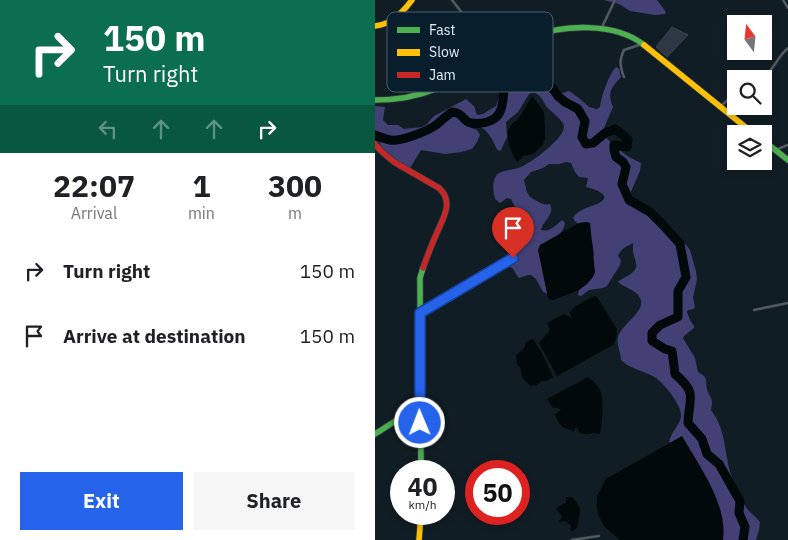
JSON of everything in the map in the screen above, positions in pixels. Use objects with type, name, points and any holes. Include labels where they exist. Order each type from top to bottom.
[{"type":"main road","points":[[403,12],[412,0]]},
{"type":"main road","points":[[553,31],[601,29],[619,31],[629,35],[643,44],[743,125]]},
{"type":"main road","points":[[375,100],[402,98],[427,92]]},
{"type":"main road","points":[[375,144],[389,159],[428,180],[441,190],[445,195],[447,203],[446,214],[420,278],[421,460]]},
{"type":"main road","points":[[772,147],[788,160]]},
{"type":"main road","points":[[375,434],[420,407]]},
{"type":"main road","points":[[419,540],[420,525]]},
{"type":"lane","points":[[452,0],[461,12]]},
{"type":"lane","points":[[601,29],[615,0]]},
{"type":"lane","points":[[783,0],[788,8]]},
{"type":"lane","points":[[624,77],[620,67],[624,50],[643,44]]},
{"type":"lane","points":[[770,70],[778,58],[788,48]]},
{"type":"lane","points":[[720,107],[727,100]]},
{"type":"lane","points":[[776,150],[788,145]]},
{"type":"lane","points":[[420,313],[513,258]]},
{"type":"lane","points":[[754,310],[788,303]]},
{"type":"lane","points":[[572,540],[599,536]]},
{"type":"shaded area","points":[[604,0],[657,0],[666,12],[665,14],[655,15],[630,11],[619,4]]},
{"type":"shaded area","points":[[616,67],[619,69],[621,77],[610,94],[613,107],[604,128],[604,135],[621,151],[641,163],[630,198],[670,227],[690,250],[697,279],[693,298],[695,307],[687,312],[694,328],[683,338],[695,358],[698,372],[706,379],[707,389],[712,400],[711,410],[723,435],[730,471],[736,488],[749,511],[760,522],[756,540],[712,540],[669,442],[681,417],[676,401],[656,378],[629,366],[621,360],[618,337],[640,308],[641,303],[636,293],[618,282],[635,270],[636,262],[633,243],[620,251],[618,256],[621,260],[620,265],[607,286],[589,290],[581,296],[578,295],[579,289],[591,267],[594,252],[588,233],[573,218],[579,212],[602,201],[604,196],[594,189],[586,187],[588,178],[579,177],[571,163],[549,164],[531,172],[524,180],[527,193],[533,199],[542,204],[550,204],[550,214],[541,230],[550,229],[562,220],[565,223],[561,232],[546,243],[552,296],[543,292],[536,279],[531,275],[519,278],[511,267],[493,270],[501,261],[518,251],[524,239],[520,218],[511,199],[507,198],[500,203],[495,199],[493,187],[495,178],[500,172],[518,168],[532,161],[547,150],[563,131],[564,126],[559,118],[546,106],[539,96],[535,93],[529,94],[518,112],[506,122],[507,137],[499,151],[485,130],[473,125],[471,128],[477,130],[480,135],[472,149],[445,154],[421,150],[410,168],[398,164],[381,147],[379,140],[375,136],[375,106],[385,107],[383,120],[388,125],[398,125],[404,129],[422,127],[434,116],[466,99],[474,106],[477,115],[483,114],[496,106],[500,92],[553,92],[553,86],[560,93],[569,91],[589,107],[597,109],[600,107],[611,75]]},
{"type":"shaded area","points":[[532,96],[544,112],[545,139],[542,146],[533,154],[523,156],[517,162],[509,144],[509,129]]},
{"type":"shaded area","points":[[579,223],[590,223],[595,272],[593,277],[579,290],[553,300],[548,298],[538,250],[540,245]]},
{"type":"shaded area","points":[[594,296],[597,297],[617,329],[616,339],[613,345],[557,376],[539,343],[550,330],[547,323],[564,314],[571,318],[570,312],[576,306]]},
{"type":"shaded area","points":[[533,339],[553,377],[531,386],[522,377],[516,355],[528,341]]},
{"type":"shaded area","points":[[588,377],[600,390],[602,397],[600,434],[585,434],[579,432],[576,427],[574,431],[564,428],[555,415],[561,409],[553,408],[547,399]]},
{"type":"shaded area","points":[[682,436],[717,499],[723,526],[723,540],[620,540],[605,527],[598,515],[597,496],[606,479]]},
{"type":"shaded area","points":[[566,497],[572,497],[580,509],[577,528],[571,532],[571,526],[566,521],[558,522],[562,518],[561,514],[557,511],[557,507],[566,503]]},
{"type":"building","points":[[672,27],[688,35],[667,57],[656,47]]},
{"type":"waterway","points":[[553,89],[565,102],[578,109],[585,121],[582,137],[586,144],[593,143],[605,133],[615,129],[628,140],[627,147],[614,145],[614,150],[616,157],[626,167],[622,184],[629,200],[650,212],[680,244],[686,277],[678,291],[678,317],[660,325],[652,333],[652,341],[672,351],[675,374],[687,386],[691,396],[688,423],[702,439],[707,454],[719,464],[740,501],[739,513],[745,527],[743,540]]},
{"type":"waterway","points":[[375,135],[390,140],[407,138],[436,125],[452,112],[459,114],[469,122],[487,122],[495,118],[499,113],[504,92]]},
{"type":"traffic: fast","points":[[553,31],[572,28],[604,29],[618,32],[644,45]]},
{"type":"traffic: fast","points":[[375,100],[406,98],[428,92]]},
{"type":"traffic: fast","points":[[772,147],[788,160]]},
{"type":"traffic: fast","points":[[421,460],[420,278],[423,268]]},
{"type":"traffic: fast","points":[[375,434],[420,407]]},
{"type":"traffic: slow","points":[[401,12],[412,0]]},
{"type":"traffic: slow","points":[[375,26],[387,23]]},
{"type":"traffic: slow","points":[[644,45],[743,125]]},
{"type":"traffic: slow","points":[[419,540],[420,525]]},
{"type":"traffic: jam","points":[[375,144],[394,162],[439,188],[444,193],[447,205],[446,211],[423,268]]},
{"type":"route","points":[[420,423],[420,313],[513,258]]}]
